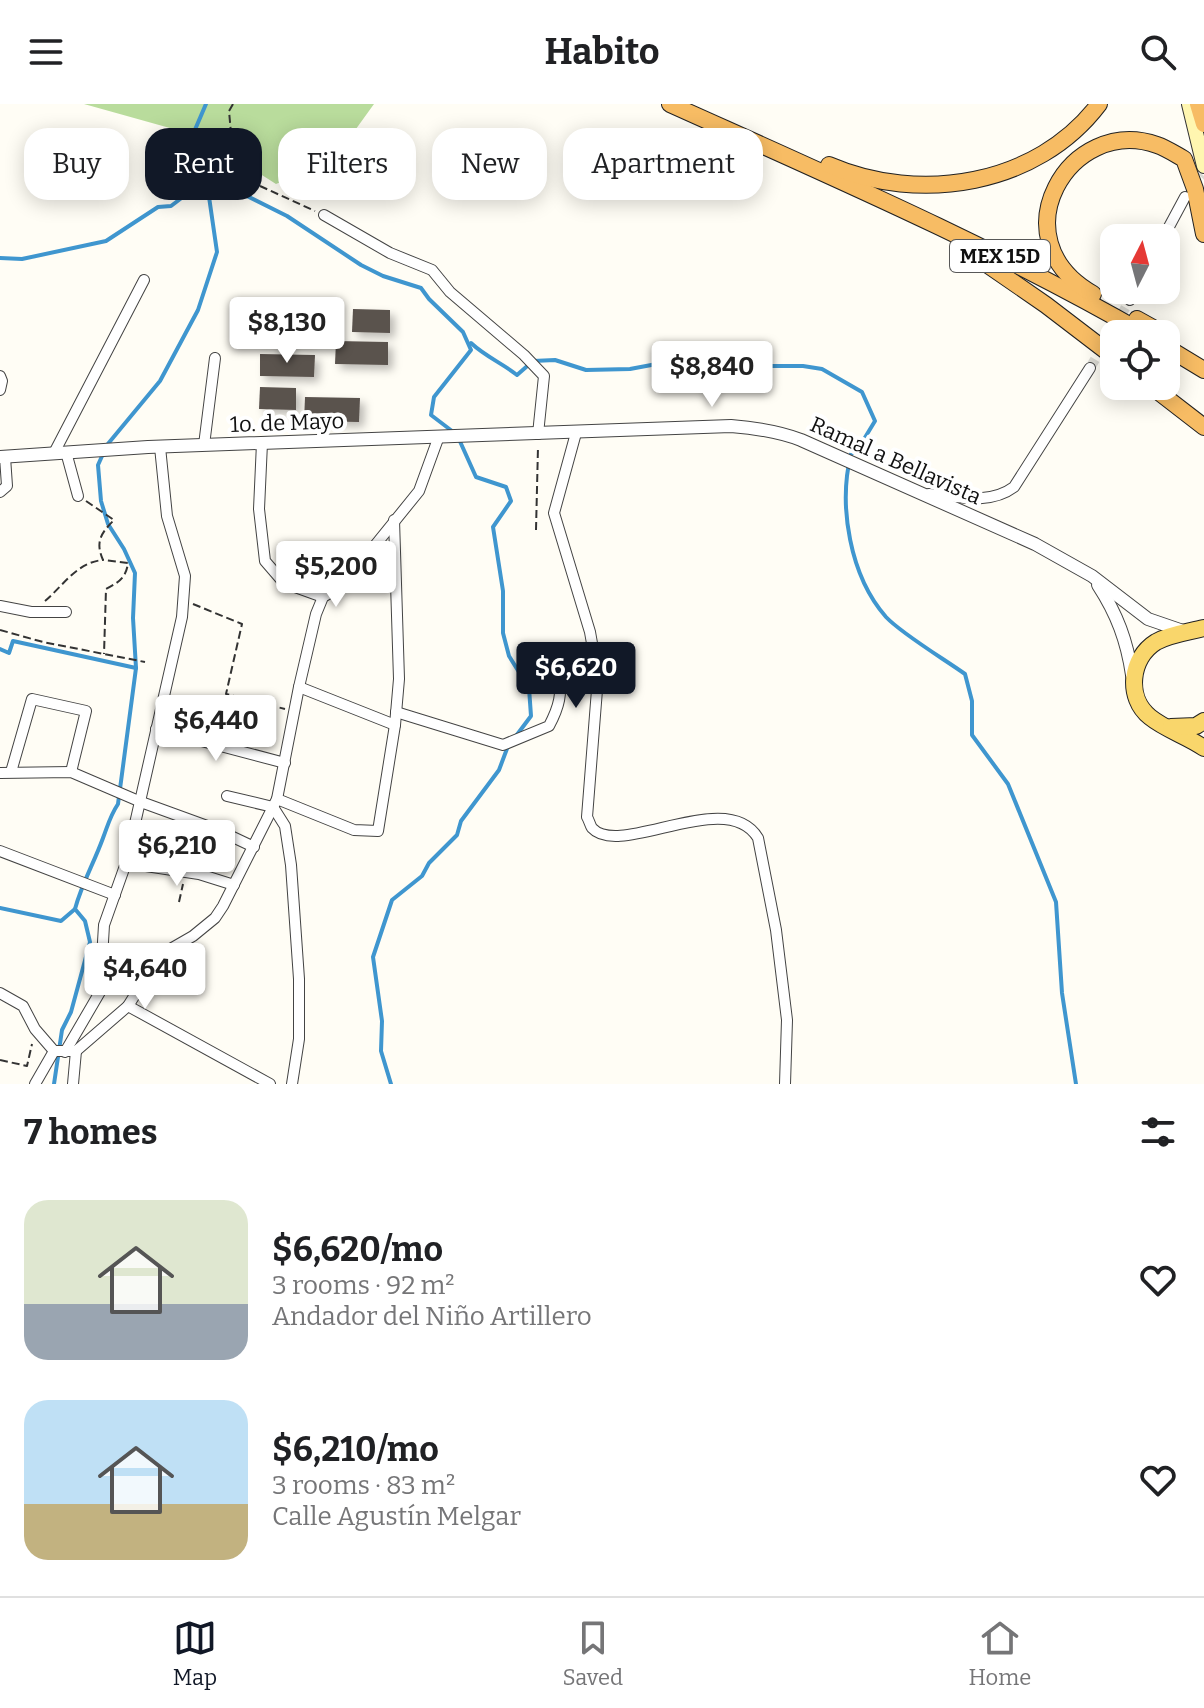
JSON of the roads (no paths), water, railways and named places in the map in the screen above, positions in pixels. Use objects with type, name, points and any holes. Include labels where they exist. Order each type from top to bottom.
[{"type":"highway","name":"MEX 15D","points":[[670,104],[938,225],[1120,320]]},
{"type":"highway","points":[[697,104],[845,172],[895,184],[941,186],[992,176],[1032,159],[1062,140],[1099,104]]},
{"type":"highway","points":[[1198,104],[1204,124]]},
{"type":"highway","points":[[1139,320],[1079,286],[1055,260],[1046,231],[1049,199],[1066,170],[1092,149],[1122,141],[1155,144],[1184,159],[1195,189],[1204,234]]},
{"type":"highway","points":[[851,186],[859,197],[969,250],[1100,347]]},
{"type":"highway","points":[[1180,348],[1187,360]]},
{"type":"highway","points":[[1180,356],[1204,370]]},
{"type":"highway","points":[[1169,400],[1204,427]]},
{"type":"main road","points":[[1189,104],[1204,166]]},
{"type":"main road","points":[[1204,642],[1196,630],[1157,642],[1143,653],[1133,685],[1138,701],[1148,715],[1204,748]]},
{"type":"main road","points":[[1162,725],[1179,728],[1196,726],[1204,721]]},
{"type":"street","points":[[1171,224],[1185,197]]},
{"type":"street","points":[[324,215],[390,253],[432,270],[450,292],[524,355],[544,376],[538,434]]},
{"type":"street","points":[[78,496],[60,453],[144,280]]},
{"type":"street","points":[[204,445],[215,358]]},
{"type":"street","points":[[923,494],[986,499],[1003,496],[1014,487],[1090,368]]},
{"type":"street","points":[[0,376],[0,390]]},
{"type":"street","name":"Ramal a Bellavista","points":[[576,433],[731,426],[779,432],[1035,544],[1092,576],[1148,619],[1163,626],[1196,630]]},
{"type":"street","points":[[576,433],[554,513],[590,632],[598,677],[587,817],[593,829],[607,836],[623,836],[675,823],[712,820],[739,821],[752,828],[758,838],[776,930],[787,1020],[785,1084]]},
{"type":"street","name":"1o. de Mayo","points":[[3,457],[154,447],[576,433]]},
{"type":"street","points":[[65,1051],[128,1006],[160,955],[193,936],[215,918],[275,803],[316,614],[323,597],[343,585],[419,491],[439,436]]},
{"type":"street","points":[[262,443],[259,509],[265,561],[284,583],[323,597]]},
{"type":"street","points":[[35,1084],[65,1051],[100,992],[104,925],[126,863],[182,617],[185,576],[167,516],[154,447]]},
{"type":"street","points":[[0,492],[7,486],[3,457]]},
{"type":"street","points":[[227,796],[275,803],[354,830],[378,831],[399,679],[394,520]]},
{"type":"street","points":[[1092,576],[1114,609],[1125,638],[1133,685]]},
{"type":"street","points":[[0,606],[31,612],[66,612]]},
{"type":"street","points":[[396,712],[503,745],[549,726],[559,707],[561,685],[558,672],[531,657]]},
{"type":"street","points":[[299,687],[395,725]]},
{"type":"street","points":[[71,772],[86,711],[32,699],[6,772],[71,772],[254,847]]},
{"type":"street","points":[[156,729],[285,763]]},
{"type":"street","points":[[275,803],[285,826],[291,865],[299,1024],[292,1084]]},
{"type":"street","points":[[0,851],[115,895]]},
{"type":"street","points":[[126,863],[185,872],[234,885]]},
{"type":"street","points":[[0,993],[23,1006],[35,1029],[65,1051],[73,1084]]},
{"type":"street","points":[[128,1006],[270,1084]]},
{"type":"waterway","points":[[54,1084],[62,1030],[71,1012],[90,942],[85,921],[75,909],[118,804],[136,668],[133,618],[135,573],[108,524],[101,501],[98,465],[107,445],[160,381],[198,310],[217,252],[207,183],[194,132],[206,104]]},
{"type":"waterway","points":[[0,258],[22,259],[106,241],[158,207],[171,206],[207,183],[233,189],[287,216],[361,265],[421,288],[463,332],[471,350],[434,397],[431,415],[452,431]]},
{"type":"waterway","points":[[471,343],[517,375],[533,361],[555,360],[586,370],[630,369],[710,354],[766,366],[822,369],[862,392],[875,421],[858,449],[851,454],[847,474],[847,518],[856,561],[864,582],[886,617],[912,639],[965,674],[972,701],[972,735],[1008,784],[1056,902],[1062,993],[1076,1084]]},
{"type":"waterway","points":[[458,437],[476,477],[506,487],[511,501],[493,527],[503,591],[503,633],[509,656],[529,688],[531,716],[516,736]]},
{"type":"waterway","points":[[0,649],[9,653],[13,641],[136,668]]},
{"type":"waterway","points":[[391,1084],[381,1051],[382,1021],[373,957],[392,900],[422,876],[429,863],[457,835],[461,821],[499,770],[508,746]]},
{"type":"waterway","points":[[0,908],[61,921],[75,909]]},
{"type":"tunnel","points":[[1192,189],[1204,176]]},
{"type":"tunnel","points":[[1090,368],[1128,304]]}]
